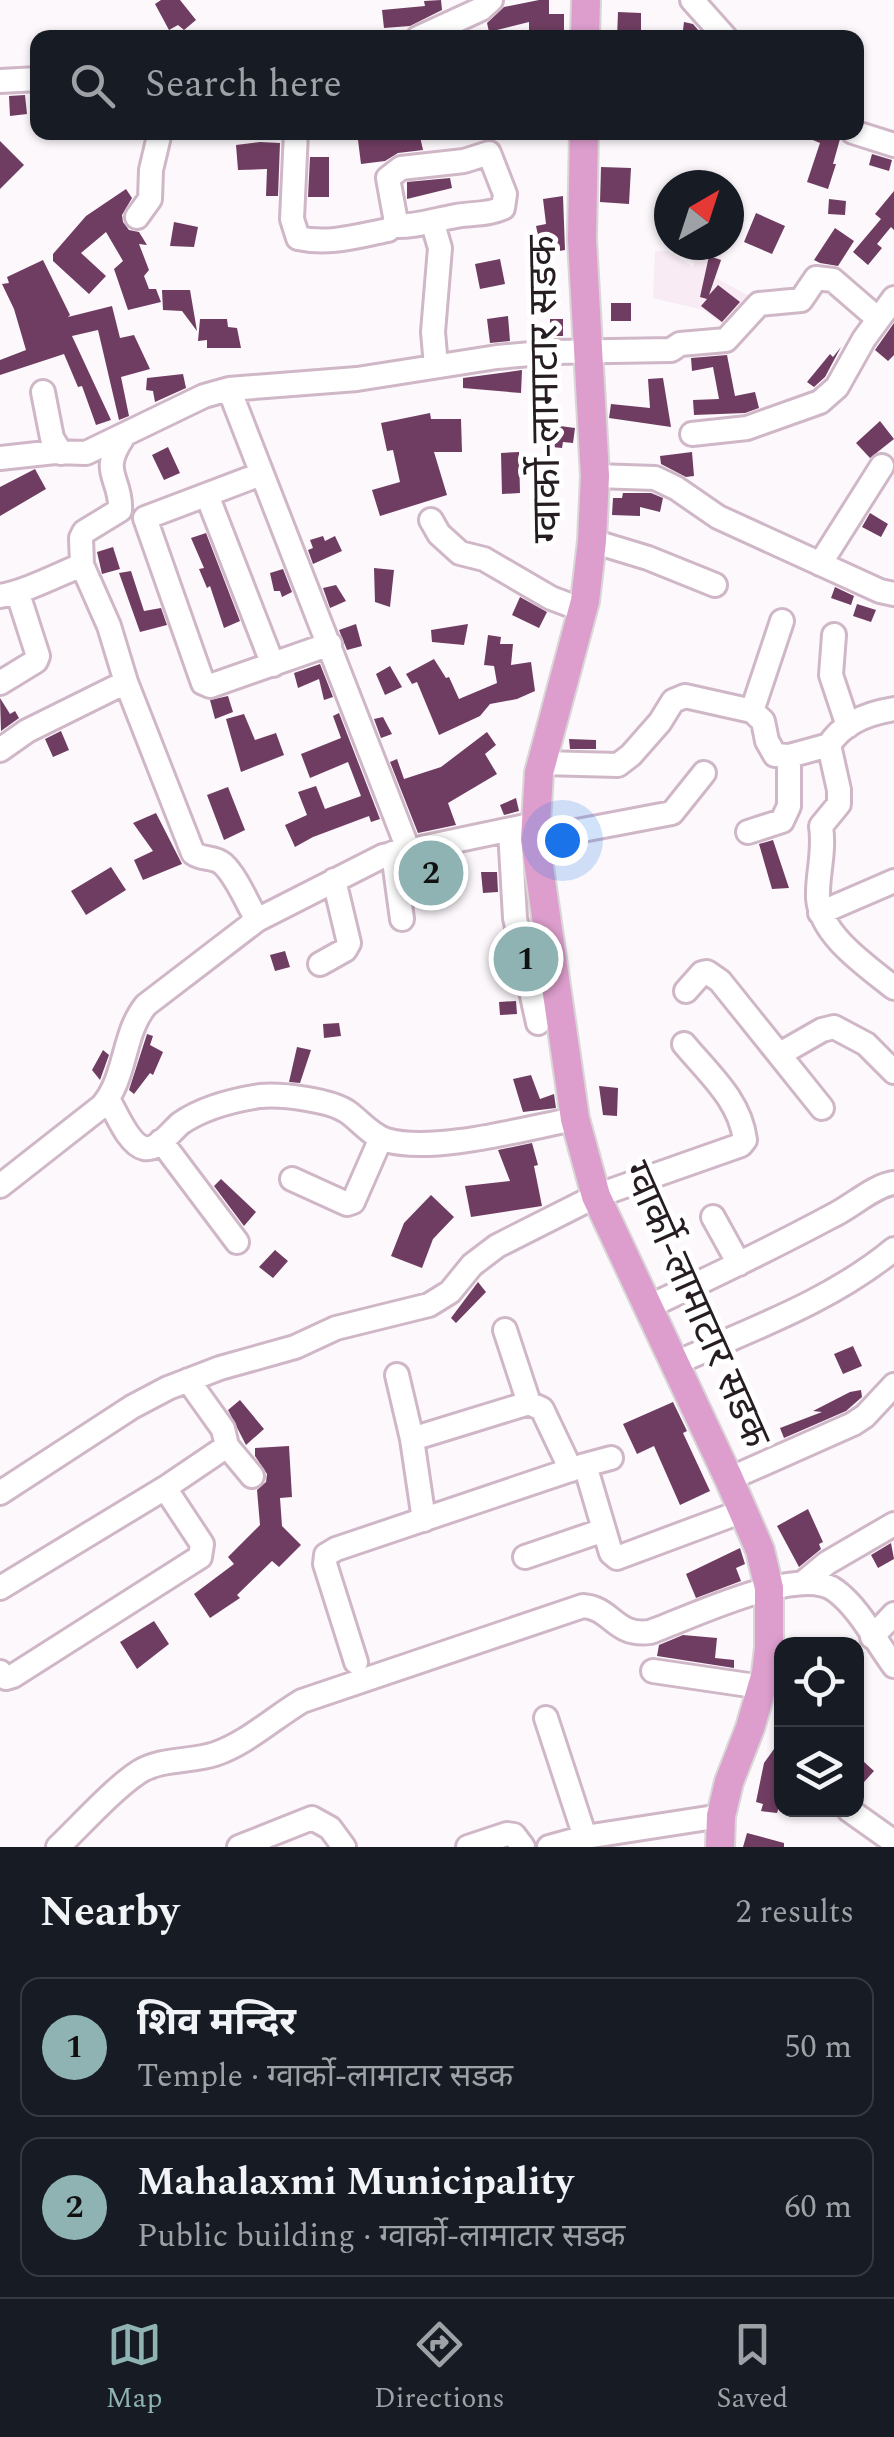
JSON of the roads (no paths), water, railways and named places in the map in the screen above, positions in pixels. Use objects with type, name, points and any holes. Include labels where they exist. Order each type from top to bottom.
[{"type":"main road","points":[[585,30],[586,0]]},
{"type":"main road","name":"ग्वार्को-लामाटार सडक","points":[[584,140],[582,240],[594,476],[592,541],[583,610],[527,831],[575,1118],[596,1196],[730,1480],[760,1550],[769,1588],[769,1648],[762,1686],[729,1782],[721,1816],[720,1847]]},
{"type":"street","points":[[435,30],[481,9],[491,0]]},
{"type":"street","points":[[692,0],[719,30]]},
{"type":"street","points":[[0,81],[30,79]]},
{"type":"street","points":[[864,135],[894,145]]},
{"type":"street","points":[[137,217],[150,198],[158,140]]},
{"type":"street","points":[[296,140],[292,219],[298,238],[338,242],[388,230],[392,226],[396,222],[388,178],[401,168],[464,161],[489,153],[505,194],[503,208],[433,224],[392,226]]},
{"type":"street","points":[[433,224],[440,248],[433,332],[436,366]]},
{"type":"street","points":[[0,458],[86,454],[204,396],[229,389],[356,379],[496,357],[588,350],[671,350],[680,344],[726,340],[758,304],[801,300],[816,278],[833,280],[877,318]]},
{"type":"street","points":[[692,434],[747,428],[820,402],[838,387],[877,318],[894,298]]},
{"type":"street","points":[[229,389],[330,644],[400,851],[402,918]]},
{"type":"street","points":[[43,392],[52,438],[61,453]]},
{"type":"street","points":[[122,439],[112,458],[112,478],[120,510],[84,532],[82,564],[109,626],[126,682],[192,853],[216,859],[225,866],[256,920]]},
{"type":"street","points":[[820,564],[882,466]]},
{"type":"street","points":[[261,474],[147,516],[145,521],[203,683],[210,686],[330,644]]},
{"type":"street","points":[[594,476],[655,478],[718,517],[894,594]]},
{"type":"street","points":[[207,495],[273,665]]},
{"type":"street","points":[[431,520],[439,534],[460,553],[484,559],[550,598],[583,610]]},
{"type":"street","points":[[592,541],[715,585]]},
{"type":"street","points":[[0,683],[38,659],[9,595],[82,564]]},
{"type":"street","points":[[752,711],[782,621]]},
{"type":"street","points":[[834,635],[831,675],[848,726]]},
{"type":"street","points":[[1,747],[73,706],[126,682]]},
{"type":"street","points":[[542,763],[618,764],[660,722],[673,701],[686,696],[752,711],[763,721],[767,741],[776,755],[788,756],[830,745],[848,726],[877,712],[894,710]]},
{"type":"street","points":[[830,745],[839,790],[838,804],[821,826],[824,850],[818,893],[820,913],[833,934],[894,988]]},
{"type":"street","points":[[748,832],[782,820],[788,806],[788,756]]},
{"type":"street","points":[[0,1186],[108,1099],[120,1074],[135,1018],[146,1005],[256,920],[400,851],[672,813],[704,772]]},
{"type":"street","points":[[527,831],[516,918],[538,1023]]},
{"type":"street","points":[[320,964],[345,950],[349,943],[334,880]]},
{"type":"street","points":[[820,913],[894,881]]},
{"type":"street","points":[[686,991],[702,973],[720,981],[822,1108]]},
{"type":"street","points":[[780,1054],[834,1027],[866,1044],[894,1072]]},
{"type":"street","points":[[0,1493],[132,1407],[188,1380],[295,1346],[336,1328],[429,1305],[450,1292],[472,1265],[497,1246],[596,1196],[730,1149],[745,1140],[736,1106],[684,1044]]},
{"type":"street","points":[[108,1099],[135,1142],[144,1148],[160,1142],[203,1111],[264,1096],[337,1106],[382,1138],[416,1144],[460,1140],[575,1118]]},
{"type":"street","points":[[292,1180],[348,1204],[354,1202],[382,1138]]},
{"type":"street","points":[[160,1142],[237,1242]]},
{"type":"street","points":[[648,1306],[740,1264],[856,1204],[885,1184],[894,1183]]},
{"type":"street","points":[[713,1217],[740,1264]]},
{"type":"street","points":[[676,1363],[812,1304],[894,1249]]},
{"type":"street","points":[[505,1330],[529,1403]]},
{"type":"street","points":[[397,1376],[412,1439],[424,1520]]},
{"type":"street","points":[[188,1380],[223,1429],[226,1446],[252,1476]]},
{"type":"street","points":[[730,1480],[853,1424],[894,1385]]},
{"type":"street","points":[[412,1439],[529,1403],[542,1409],[578,1468],[611,1554],[618,1558],[743,1511]]},
{"type":"street","points":[[0,1588],[165,1488],[226,1446]]},
{"type":"street","points":[[356,1662],[325,1564],[326,1555],[611,1458]]},
{"type":"street","points":[[0,1672],[6,1678],[13,1676],[200,1557],[202,1544],[165,1488]]},
{"type":"street","points":[[804,1582],[827,1563],[894,1524]]},
{"type":"street","points":[[526,1557],[604,1530]]},
{"type":"street","points":[[58,1847],[140,1771],[212,1755],[244,1741],[271,1719],[302,1702],[338,1687],[375,1679],[583,1606],[593,1606],[635,1634],[769,1588],[816,1581],[833,1588],[846,1600],[894,1666]]},
{"type":"street","points":[[872,1637],[894,1614]]},
{"type":"street","points":[[654,1672],[762,1686]]},
{"type":"street","points":[[546,1718],[584,1837]]},
{"type":"street","points":[[549,1847],[584,1837],[721,1816]]},
{"type":"street","points":[[859,1817],[894,1842]]},
{"type":"street","points":[[239,1847],[312,1818],[330,1828],[344,1847]]},
{"type":"street","points":[[468,1847],[507,1834],[514,1835],[523,1847]]},
{"type":"place","name":"Mahalaxmi Municipality","points":[[431,873]]},
{"type":"place","name":"शिव मन्दिर","points":[[526,959]]}]
